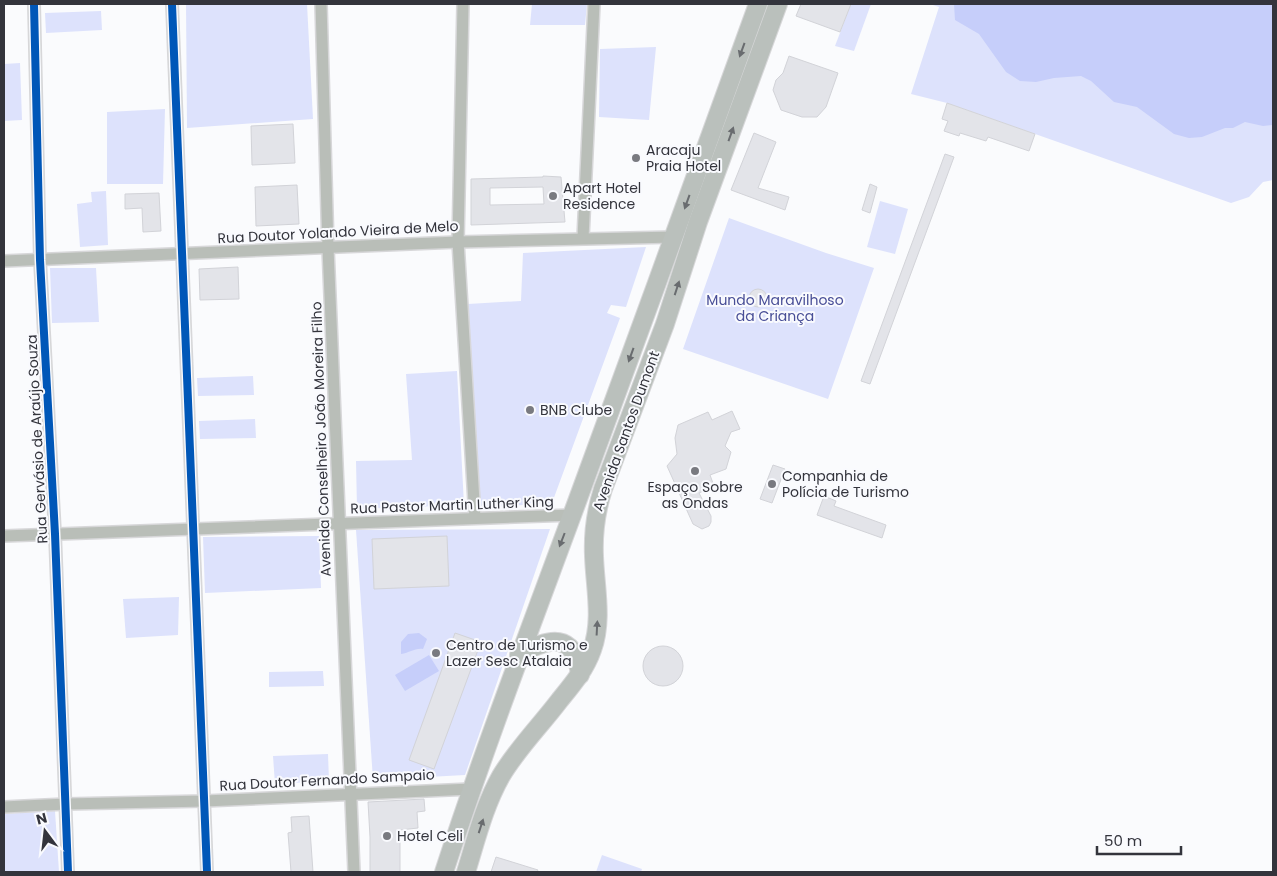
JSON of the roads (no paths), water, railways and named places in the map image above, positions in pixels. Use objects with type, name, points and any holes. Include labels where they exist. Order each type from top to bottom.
[{"type":"main road","name":"Avenida Santos Dumont","points":[[444,872],[471,789],[519,655],[572,515],[758,4]]},
{"type":"main road","name":"Avenida Santos Dumont","points":[[466,872],[488,802],[501,777],[521,748],[580,675],[591,652],[596,637],[597,610],[594,556],[596,511],[665,324],[698,222],[778,4]]},
{"type":"main road","points":[[665,324],[668,351]]},
{"type":"main road","points":[[519,655],[538,644],[548,641],[563,642],[570,647],[575,655],[579,664],[580,675]]},
{"type":"street","name":"Rua Gervásio de Araújo Souza","points":[[34,4],[40,260],[55,534],[68,872]]},
{"type":"street","points":[[172,4],[207,872]]},
{"type":"street","name":"Avenida Conselheiro João Moreira Filho","points":[[320,4],[328,248],[354,872]]},
{"type":"street","points":[[463,4],[458,242],[474,518]]},
{"type":"street","points":[[583,238],[594,4]]},
{"type":"street","name":"Rua Doutor Yolando Vieira de Melo","points":[[4,261],[458,242],[674,237]]},
{"type":"street","name":"Rua Pastor Martin Luther King","points":[[4,536],[572,515]]},
{"type":"street","name":"Rua Doutor Fernando Sampaio","points":[[4,807],[204,801],[471,789]]},
{"type":"water","points":[[954,4],[1273,4],[1273,125],[1263,126],[1245,122],[1233,128],[1225,128],[1202,137],[1189,138],[1174,134],[1137,107],[1114,102],[1091,81],[1081,76],[1054,78],[1036,82],[1020,81],[1006,72],[979,34],[955,20]]},
{"type":"water","points":[[419,633],[427,639],[423,649],[401,654],[401,642],[408,634]]},
{"type":"water","points":[[429,655],[439,671],[405,691],[395,675]]},
{"type":"place","name":"Aracaju Praia Hotel","points":[[636,158]]},
{"type":"place","name":"Apart Hotel Residence","points":[[553,196]]},
{"type":"place","name":"BNB Clube","points":[[530,410]]},
{"type":"place","name":"Espaço Sobre as Ondas","points":[[695,471]]},
{"type":"place","name":"Companhia de Polícia de Turismo","points":[[772,484]]},
{"type":"place","name":"Centro de Turismo e Lazer Sesc Atalaia","points":[[436,653]]},
{"type":"place","name":"Hotel Celi","points":[[387,836]]},
{"type":"park label","name":"Mundo Maravilhoso da Criança","points":[[775,308]]}]
